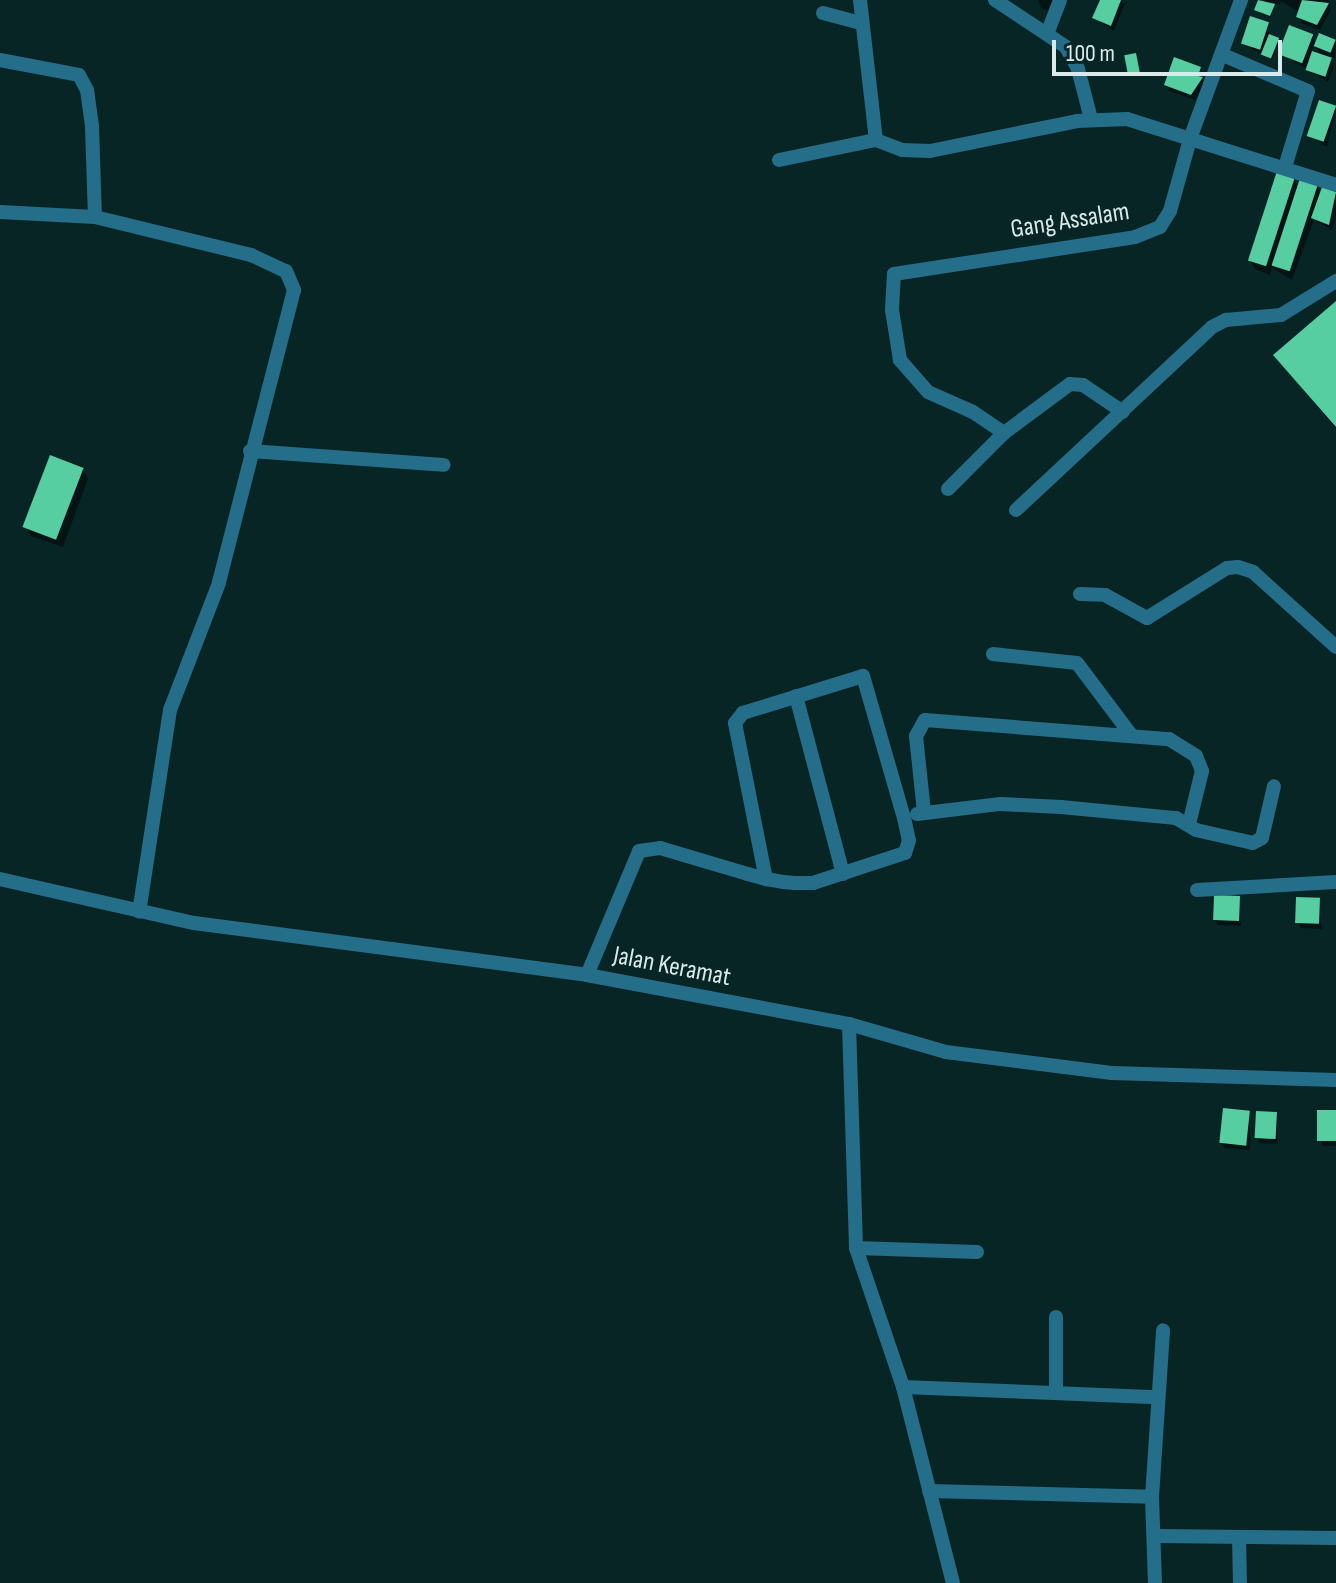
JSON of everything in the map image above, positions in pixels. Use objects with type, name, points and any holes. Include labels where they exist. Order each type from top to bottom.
[{"type":"street","points":[[860,0],[876,111],[876,140]]},
{"type":"street","points":[[995,0],[1047,34],[1072,56],[1091,119]]},
{"type":"street","points":[[1047,34],[1060,0]]},
{"type":"street","points":[[1191,136],[1241,0]]},
{"type":"street","points":[[823,13],[861,23]]},
{"type":"street","points":[[1223,55],[1308,91],[1285,167]]},
{"type":"street","points":[[0,60],[79,75],[87,90],[92,127],[95,217]]},
{"type":"street","points":[[779,160],[876,140],[902,150],[930,151],[1091,119],[1149,123],[1336,185]]},
{"type":"street","name":"Gang Assalam","points":[[1004,433],[928,392],[900,360],[893,278],[897,271],[1150,233],[1170,211],[1191,136]]},
{"type":"street","points":[[0,212],[95,217],[251,255],[286,271],[293,304],[250,451],[219,583],[170,710],[139,912]]},
{"type":"street","points":[[1016,510],[1212,327],[1226,320],[1281,315],[1336,281]]},
{"type":"street","points":[[948,489],[1004,433],[1070,384],[1083,385],[1123,412]]},
{"type":"street","points":[[250,451],[443,465]]},
{"type":"street","points":[[1080,594],[1105,595],[1147,618],[1227,568],[1238,567],[1253,572],[1336,647]]},
{"type":"street","points":[[993,654],[1077,663],[1132,736]]},
{"type":"street","points":[[587,975],[639,851],[660,848],[766,879],[813,883],[905,853],[909,841],[904,818],[865,677],[743,713],[735,723],[766,879]]},
{"type":"street","points":[[796,696],[843,874]]},
{"type":"street","points":[[924,812],[916,736],[925,720],[1169,739],[1196,756],[1202,771],[1189,824]]},
{"type":"street","points":[[904,818],[924,812],[1000,804],[1061,807],[1189,824],[1196,830],[1259,842],[1274,786]]},
{"type":"street","name":"Jalan Keramat","points":[[0,879],[139,912],[587,975],[849,1024],[946,1052],[1069,1070],[1336,1080]]},
{"type":"street","points":[[1197,890],[1336,882]]},
{"type":"street","points":[[849,1024],[856,1248],[903,1387],[953,1583]]},
{"type":"street","points":[[856,1248],[977,1252]]},
{"type":"street","points":[[1056,1317],[1056,1389]]},
{"type":"street","points":[[1155,1583],[1156,1536],[1152,1497],[1163,1330]]},
{"type":"street","points":[[903,1387],[1056,1389],[1157,1397]]},
{"type":"street","points":[[929,1491],[1152,1497]]},
{"type":"street","points":[[1156,1536],[1336,1538]]},
{"type":"street","points":[[1239,1537],[1240,1583]]},
{"type":"building","points":[[1100,0],[1121,0],[1111,26],[1092,18]]},
{"type":"building","points":[[1258,0],[1275,4],[1270,16],[1254,10]]},
{"type":"building","points":[[1302,0],[1329,3],[1317,25],[1296,17]]},
{"type":"building","points":[[1250,16],[1269,22],[1260,50],[1241,44]]},
{"type":"building","points":[[1289,25],[1313,34],[1302,63],[1278,54]]},
{"type":"building","points":[[1319,33],[1336,40],[1330,53],[1314,46]]},
{"type":"building","points":[[1269,34],[1279,38],[1271,59],[1261,54]]},
{"type":"building","points":[[1312,51],[1332,58],[1325,77],[1305,70]]},
{"type":"building","points":[[1136,53],[1140,73],[1128,75],[1124,55]]},
{"type":"building","points":[[1174,57],[1201,67],[1198,76],[1203,77],[1191,95],[1164,85]]},
{"type":"building","points":[[1319,100],[1336,106],[1324,142],[1307,136]]},
{"type":"building","points":[[1277,171],[1295,177],[1266,266],[1248,260]]},
{"type":"building","points":[[1300,178],[1318,184],[1290,271],[1272,265]]},
{"type":"building","points":[[1322,187],[1336,192],[1329,225],[1311,218]]},
{"type":"building","points":[[1336,301],[1336,427],[1273,355]]},
{"type":"building","points":[[50,455],[84,468],[56,540],[22,527]]},
{"type":"building","points":[[1214,895],[1240,896],[1239,921],[1213,920]]},
{"type":"building","points":[[1296,897],[1320,898],[1319,924],[1295,923]]},
{"type":"building","points":[[1223,1108],[1250,1111],[1246,1146],[1219,1143]]},
{"type":"building","points":[[1317,1110],[1336,1110],[1336,1141],[1317,1141]]},
{"type":"building","points":[[1256,1111],[1277,1112],[1276,1139],[1255,1138]]}]
